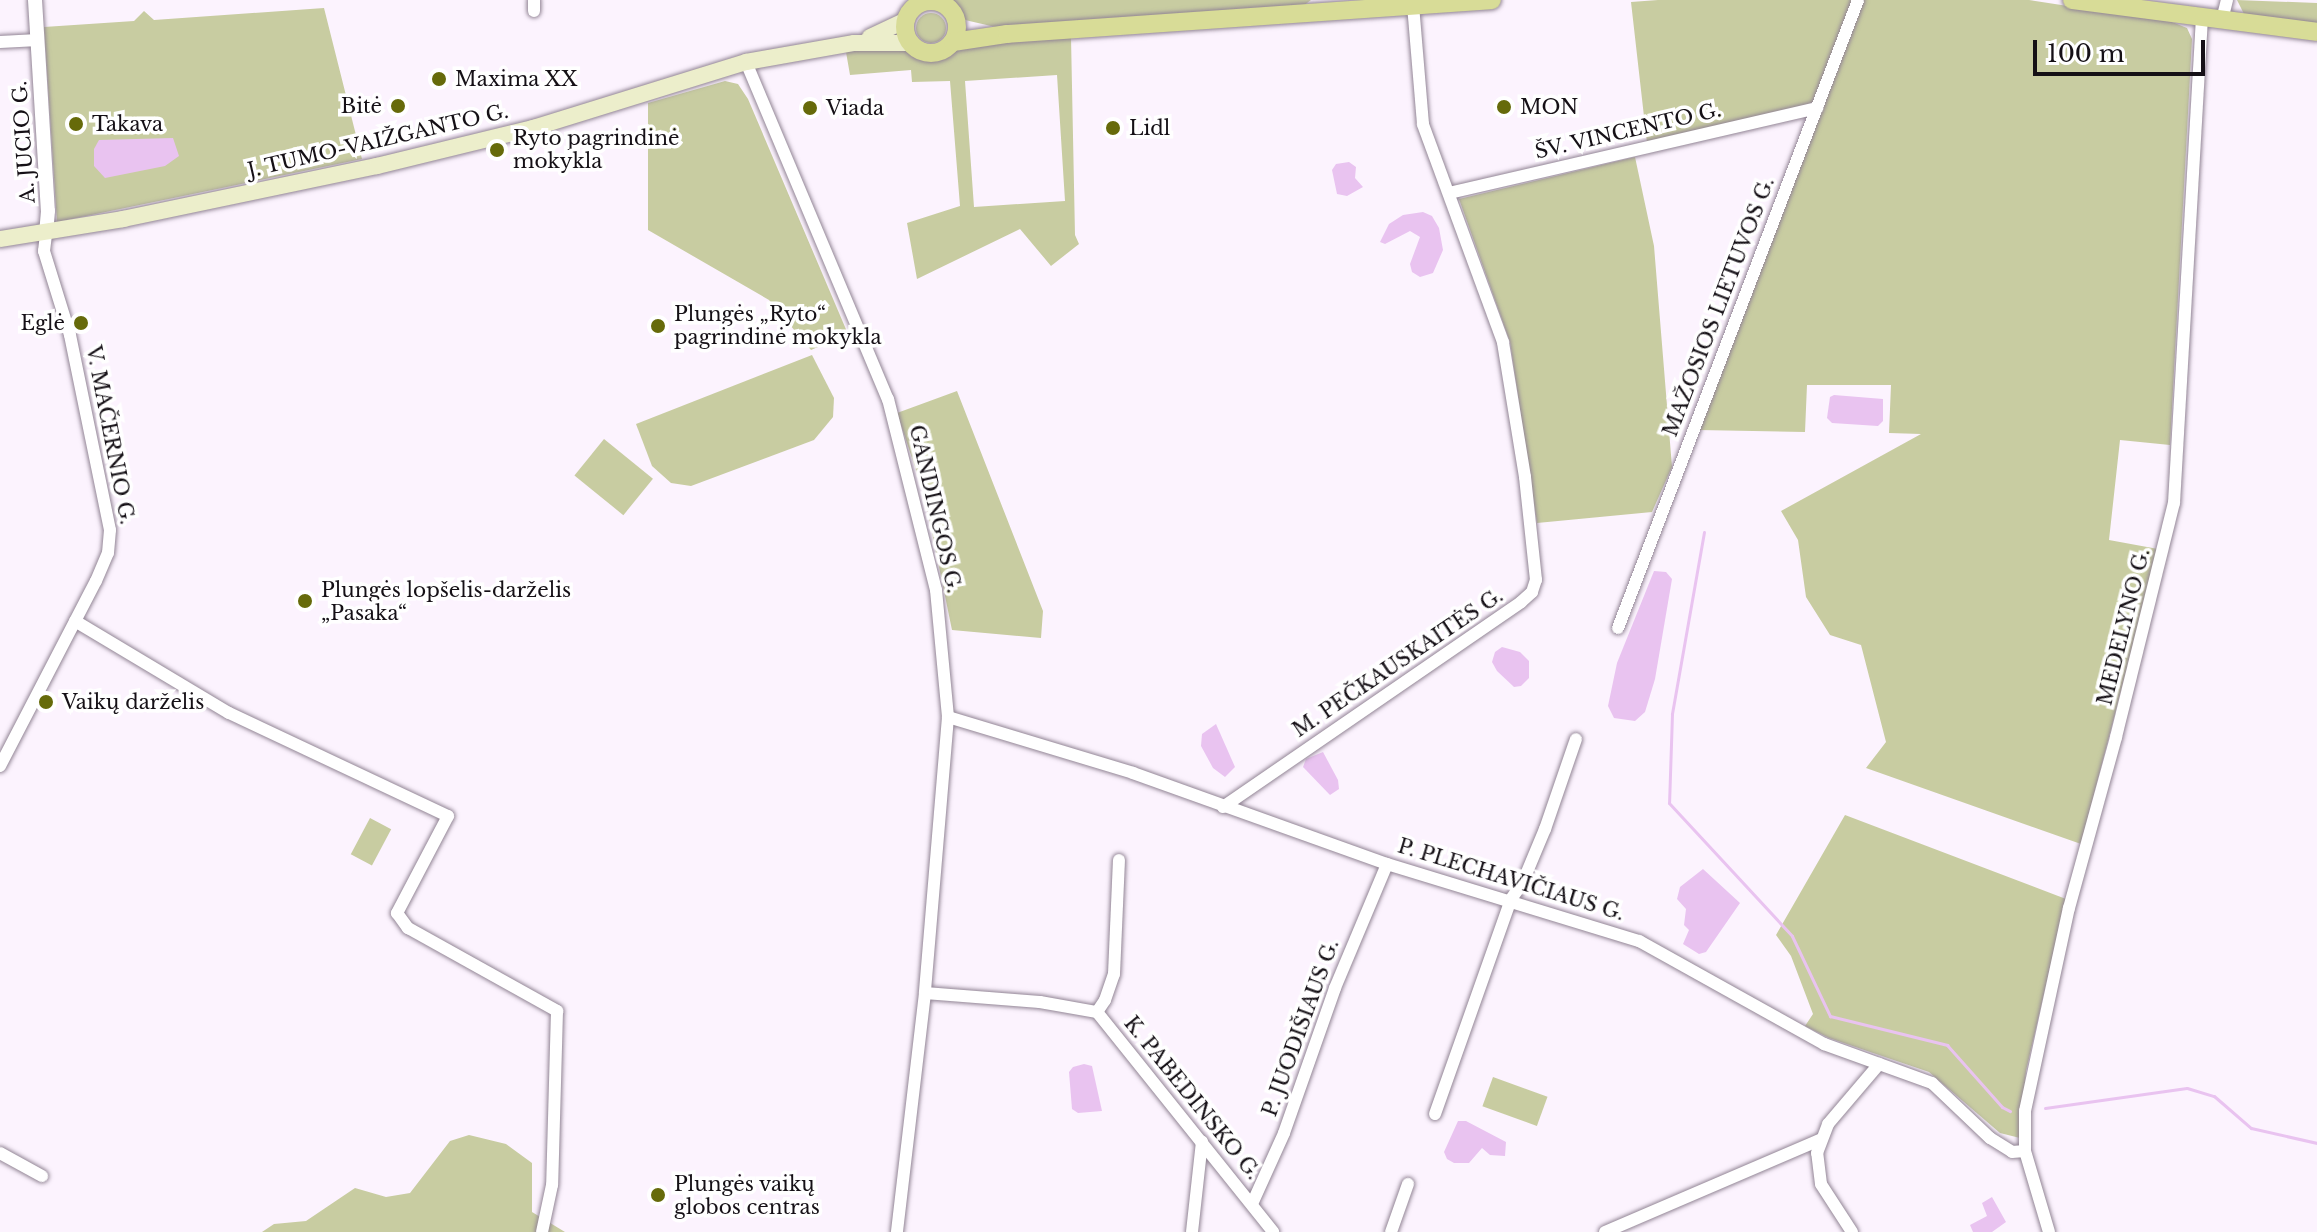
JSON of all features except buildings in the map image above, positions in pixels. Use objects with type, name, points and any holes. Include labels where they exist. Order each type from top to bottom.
[{"type":"main road","points":[[953,42],[957,22],[949,8],[928,1],[905,21],[909,43],[924,53],[933,54],[953,42],[1007,34],[1321,6],[1413,6],[1492,0]]},
{"type":"main road","points":[[2072,0],[2317,32]]},
{"type":"main road","name":"J. TUMO-VAIŽGANTO G.","points":[[854,43],[905,21]]},
{"type":"main road","points":[[957,22],[1007,34]]},
{"type":"main road","name":"J. TUMO-VAIŽGANTO G.","points":[[0,239],[46,234],[366,168],[521,131],[746,62],[854,43],[909,43]]},
{"type":"street","name":"A. JUCIO G.","points":[[35,0],[48,211],[46,234]]},
{"type":"street","name":"MAŽOSIOS LIETUVOS G.","points":[[1618,628],[1858,0]]},
{"type":"street","points":[[2222,20],[2227,0]]},
{"type":"street","name":"M. PEČKAUSKAITĖS G.","points":[[1223,807],[1532,592],[1536,580],[1525,477],[1503,342],[1423,124],[1413,6]]},
{"type":"street","name":"MEDELYNO G.","points":[[2049,1232],[2025,1151],[2029,1086],[2066,922],[2174,503],[2202,18]]},
{"type":"street","points":[[0,42],[38,40]]},
{"type":"street","name":"GANDINGOS G.","points":[[746,62],[888,399],[936,590],[948,717],[925,993],[897,1232]]},
{"type":"street","name":"ŠV. VINCENTO G.","points":[[1449,193],[1817,108]]},
{"type":"street","name":"V. MAČERNIO G.","points":[[0,766],[108,553],[110,530],[70,335],[44,251],[46,234]]},
{"type":"street","points":[[75,621],[229,713],[448,816],[397,913],[408,928],[557,1011],[552,1185],[542,1232]]},
{"type":"street","name":"P. PLECHAVIČIAUS G.","points":[[948,717],[1133,773],[1387,864],[1511,899],[1639,941],[1824,1044],[1932,1083],[1990,1138],[2012,1152],[2025,1151]]},
{"type":"street","points":[[1435,1114],[1511,899],[1522,884],[1545,829],[1576,739]]},
{"type":"street","points":[[1097,1012],[1105,1000],[1114,974],[1119,860]]},
{"type":"street","name":"P. JUODIŠIAUS G.","points":[[1252,1204],[1279,1147],[1335,988],[1387,864]]},
{"type":"street","name":"K. PABEDINSKO G.","points":[[925,993],[1040,1002],[1097,1012],[1273,1232]]},
{"type":"street","points":[[1852,1232],[1821,1184],[1817,1153],[1828,1124],[1879,1064]]},
{"type":"street","points":[[1605,1232],[1820,1140]]},
{"type":"street","points":[[1192,1232],[1202,1142]]},
{"type":"street","points":[[0,1153],[42,1176]]},
{"type":"street","points":[[1391,1232],[1408,1184]]},
{"type":"green space","points":[[946,0],[1311,0],[1303,6],[1004,29],[965,20]]},
{"type":"green space","points":[[2029,0],[2172,22],[2187,28],[2192,39],[2170,445],[2120,440],[2109,540],[2158,549],[2081,844],[1866,768],[1886,742],[1861,645],[1830,635],[1806,597],[1798,540],[1781,511],[1921,434],[1889,433],[1891,385],[1807,385],[1805,432],[1699,430],[1825,101],[1647,143],[1631,2]]},
{"type":"green space","points":[[2237,0],[2317,3],[2317,25],[2244,14]]},
{"type":"green space","points":[[324,8],[362,159],[57,222],[44,27],[134,21],[144,11],[154,20]]},
{"type":"green space","points":[[931,13],[942,17],[946,28],[942,39],[931,43],[920,39],[916,28],[920,17]]},
{"type":"green space","points":[[1071,37],[1075,235],[1079,244],[1051,266],[1020,229],[917,279],[907,223],[960,206],[950,81],[912,82],[911,70],[850,75],[846,52],[888,46],[907,50],[930,61],[960,46]],"holes":[[[1057,75],[1065,201],[974,207],[965,81]]]},
{"type":"green space","points":[[725,81],[738,84],[748,99],[848,334],[811,350],[769,300],[648,230],[648,103]]},
{"type":"green space","points":[[1635,157],[1654,246],[1672,467],[1652,512],[1537,523],[1510,342],[1459,199]]},
{"type":"green space","points":[[812,355],[834,398],[833,417],[814,440],[691,486],[671,483],[652,466],[636,424]]},
{"type":"green space","points":[[957,391],[1043,611],[1041,638],[952,630],[924,494],[897,413]]},
{"type":"green space","points":[[604,439],[653,479],[623,515],[574,476]]},
{"type":"green space","points":[[1845,815],[2066,899],[2026,1071],[2020,1138],[2000,1133],[1929,1072],[1829,1038],[1805,1026],[1813,1014],[1791,956],[1776,935]]},
{"type":"green space","points":[[370,818],[391,829],[372,865],[351,854]]},
{"type":"green space","points":[[1493,1077],[1548,1097],[1537,1126],[1482,1106]]},
{"type":"green space","points":[[469,1135],[506,1144],[532,1163],[532,1212],[565,1232],[262,1232],[274,1224],[306,1221],[355,1188],[386,1197],[410,1193],[450,1141]]},
{"type":"shaded area","points":[[173,138],[179,156],[165,166],[105,178],[94,166],[94,149],[99,140]]},
{"type":"shaded area","points":[[1349,162],[1356,167],[1355,178],[1363,187],[1347,196],[1337,194],[1332,170],[1336,164]]},
{"type":"shaded area","points":[[1423,212],[1432,216],[1439,228],[1443,250],[1433,273],[1420,277],[1412,272],[1410,264],[1420,237],[1410,231],[1385,244],[1380,242],[1389,224],[1403,215]]},
{"type":"shaded area","points":[[1830,397],[1883,399],[1883,421],[1878,426],[1832,423],[1827,418]]},
{"type":"shaded area","points":[[1654,571],[1666,572],[1672,579],[1655,679],[1645,712],[1635,721],[1614,718],[1608,706],[1617,663]]},
{"type":"shaded area","points":[[1502,647],[1520,652],[1529,661],[1529,678],[1521,686],[1514,687],[1492,662],[1495,652]]},
{"type":"shaded area","points":[[1216,724],[1235,767],[1225,777],[1213,768],[1201,746],[1202,734]]},
{"type":"shaded area","points":[[1323,752],[1338,780],[1339,789],[1330,795],[1303,767],[1306,759]]},
{"type":"shaded area","points":[[1703,869],[1740,903],[1706,952],[1699,954],[1683,944],[1689,930],[1684,925],[1686,909],[1677,899],[1680,887]]},
{"type":"shaded area","points":[[1084,1064],[1092,1066],[1102,1111],[1078,1113],[1072,1109],[1069,1072],[1073,1067]]},
{"type":"shaded area","points":[[1458,1121],[1466,1121],[1506,1142],[1505,1156],[1490,1155],[1482,1148],[1469,1163],[1454,1163],[1447,1159],[1444,1152]]},
{"type":"shaded area","points":[[1992,1197],[2006,1222],[1992,1232],[1973,1232],[1970,1225],[1987,1216],[1982,1203]]},
{"type":"waterway","points":[[1704,532],[1672,714],[1669,803],[1792,936],[1830,1016],[1947,1045],[2002,1107],[2010,1111]]},
{"type":"waterway","points":[[2045,1108],[2187,1088],[2214,1096],[2251,1128],[2317,1143]]},
{"type":"place","name":"Maxima XX","points":[[439,79]]},
{"type":"place","name":"Bitė","points":[[398,106]]},
{"type":"place","name":"MON","points":[[1504,107]]},
{"type":"place","name":"Viada","points":[[810,108]]},
{"type":"place","name":"Takava","points":[[76,124]]},
{"type":"place","name":"Lidl","points":[[1113,128]]},
{"type":"place","name":"Ryto pagrindinė mokykla","points":[[497,150]]},
{"type":"place","name":"Eglė","points":[[81,323]]},
{"type":"place","name":"Plungės „Ryto“ pagrindinė mokykla","points":[[658,326]]},
{"type":"place","name":"Plungės lopšelis-darželis „Pasaka“","points":[[305,601]]},
{"type":"place","name":"Vaikų darželis","points":[[46,702]]},
{"type":"place","name":"Plungės vaikų globos centras","points":[[658,1195]]}]
